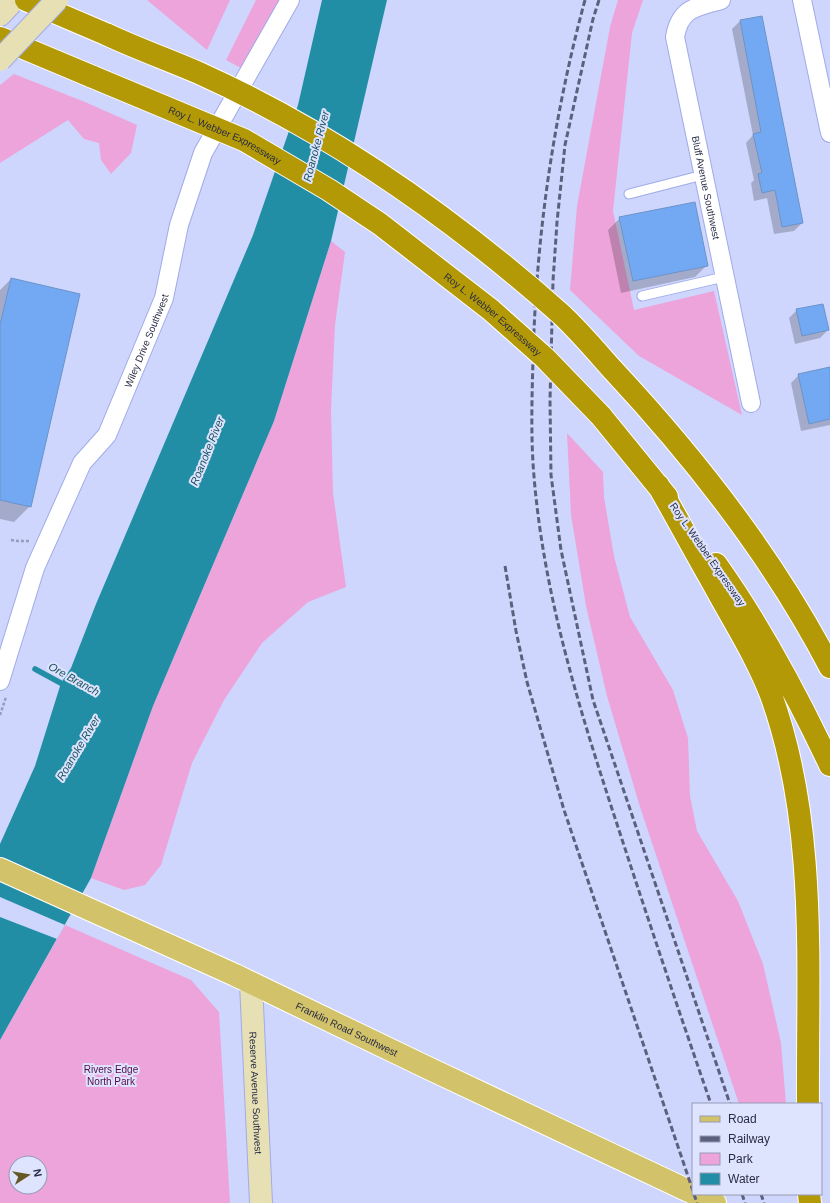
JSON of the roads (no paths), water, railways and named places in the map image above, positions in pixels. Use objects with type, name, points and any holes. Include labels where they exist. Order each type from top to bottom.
[{"type":"highway","points":[[26,0],[199,73],[260,104],[320,136],[378,172],[462,232],[563,316],[663,424],[746,529],[830,662]]},
{"type":"highway","name":"Roy L. Webber Expressway","points":[[0,38],[244,140],[329,190],[392,233],[491,310],[545,358],[601,416],[658,485],[737,594],[761,633],[800,701],[830,765]]},
{"type":"highway","points":[[658,485],[751,649],[771,695],[783,735],[797,799],[805,862],[808,1103]]},
{"type":"highway","points":[[818,644],[830,667]]},
{"type":"main road","points":[[0,15],[14,0]]},
{"type":"main road","points":[[0,60],[57,0]]},
{"type":"main road","name":"Franklin Road Southwest","points":[[0,869],[251,983],[692,1193]]},
{"type":"main road","name":"Reserve Avenue Southwest","points":[[251,983],[261,1203]]},
{"type":"main road","points":[[698,1195],[715,1203]]},
{"type":"street","name":"Wiley Drive Southwest","points":[[0,681],[35,568],[82,463],[107,435],[164,298],[179,225],[203,153],[290,0]]},
{"type":"street","name":"Bluff Avenue Southwest","points":[[721,0],[692,8],[683,15],[677,26],[675,37],[751,402]]},
{"type":"street","points":[[802,0],[830,133]]},
{"type":"lane","points":[[629,194],[703,175]]},
{"type":"lane","points":[[642,296],[724,277]]},
{"type":"water","name":"Roanoke River","points":[[322,0],[387,0],[331,241],[274,421],[153,706],[91,878],[0,1040],[0,844],[35,766],[61,683],[71,668],[96,604],[253,235],[298,105]]},
{"type":"waterway","name":"Ore Branch","points":[[35,669],[68,687]]},
{"type":"railway","points":[[585,0],[555,134],[542,224],[535,314],[532,412],[533,463],[537,509],[552,598],[574,687],[627,854],[711,1103]]},
{"type":"railway","points":[[599,0],[593,19],[565,145],[557,222],[553,281],[550,400],[551,475],[561,550],[593,700],[730,1103]]},
{"type":"railway","points":[[505,566],[516,631],[527,682],[564,810],[692,1188]]},
{"type":"railway","points":[[694,1195],[697,1203]]},
{"type":"railway","points":[[742,1195],[745,1203]]},
{"type":"railway","points":[[761,1195],[764,1203]]},
{"type":"park label","name":"Rivers Edge North Park","points":[[111,1074]]}]
